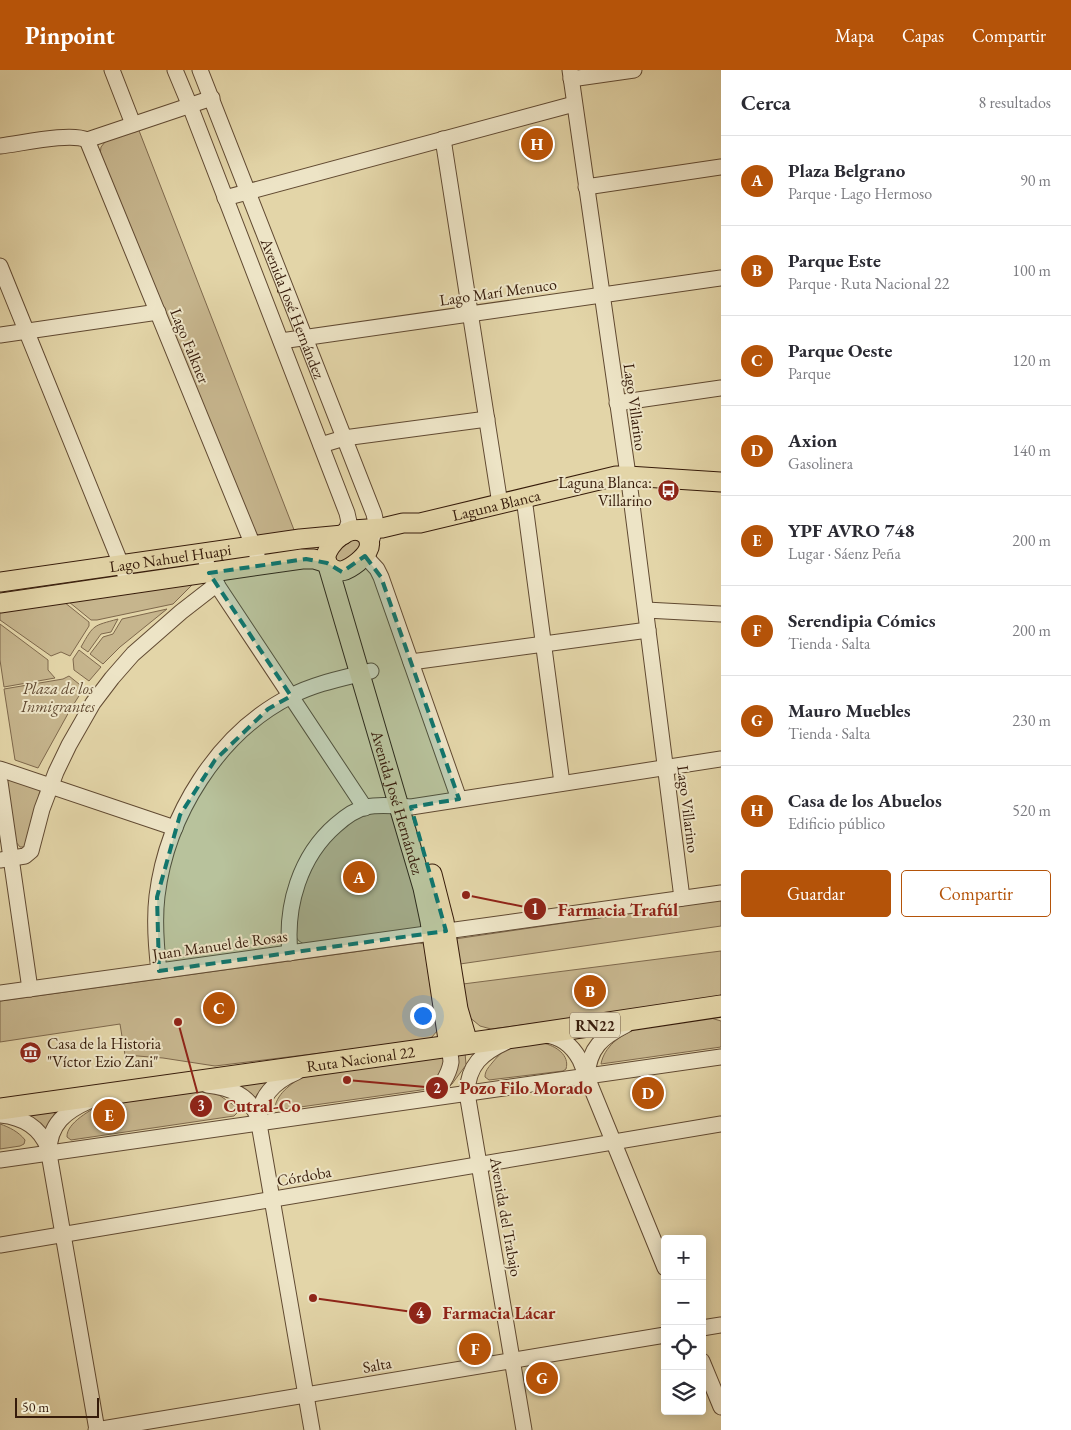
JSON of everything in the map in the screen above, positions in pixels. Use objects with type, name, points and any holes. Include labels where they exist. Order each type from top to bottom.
[{"type":"highway","name":"Ruta Nacional 22","points":[[0,1109],[721,1006]]},
{"type":"main road","name":"Laguna Blanca","points":[[347,533],[403,523],[420,523],[601,479],[628,476],[721,482]]},
{"type":"main road","name":"Laguna Blanca","points":[[368,551],[383,539],[420,523]]},
{"type":"main road","points":[[362,532],[366,535],[369,541],[368,551],[350,569],[344,571],[332,569],[327,564],[325,555],[327,549],[347,533],[362,532]]},
{"type":"main road","name":"Lago Nahuel Huapi","points":[[0,582],[347,533]]},
{"type":"main road","name":"Lago Nahuel Huapi","points":[[0,602],[129,584],[213,578],[262,565],[306,559],[314,559],[327,564]]},
{"type":"main road","name":"Avenida José Hernández","points":[[327,564],[365,673],[405,806],[439,900],[438,932],[458,1009],[458,1044]]},
{"type":"main road","name":"Avenida José Hernández","points":[[350,569],[346,588],[365,673]]},
{"type":"street","points":[[112,70],[133,124]]},
{"type":"street","name":"Avenida José Hernández","points":[[175,70],[348,516],[347,533]]},
{"type":"street","name":"Avenida José Hernández","points":[[200,70],[374,514],[376,523],[368,551]]},
{"type":"street","points":[[570,75],[634,70]]},
{"type":"street","name":"Lago Villarino","points":[[570,75],[628,476],[682,898]]},
{"type":"street","points":[[0,146],[67,137],[79,137],[87,140],[212,98]]},
{"type":"street","points":[[226,198],[574,104]]},
{"type":"street","points":[[444,139],[500,504]]},
{"type":"street","name":"Lago Falkner","points":[[87,140],[262,565]]},
{"type":"street","points":[[586,187],[721,167]]},
{"type":"street","points":[[0,266],[129,584]]},
{"type":"street","name":"Lago Marí Menuco","points":[[281,342],[721,278]]},
{"type":"street","points":[[0,335],[158,312]]},
{"type":"street","points":[[617,403],[721,388]]},
{"type":"street","points":[[321,445],[344,438],[487,419]]},
{"type":"street","points":[[524,498],[562,783]]},
{"type":"street","points":[[368,551],[381,577],[459,799]]},
{"type":"street","points":[[204,553],[213,578],[365,808]]},
{"type":"street","points":[[6,859],[25,856],[31,851],[42,808],[50,786],[85,716],[112,678],[157,633],[203,594],[213,578]]},
{"type":"street","points":[[646,610],[721,614]]},
{"type":"street","points":[[411,662],[648,630]]},
{"type":"street","points":[[158,971],[155,927],[157,897],[162,868],[175,828],[192,793],[206,771],[224,748],[268,709],[291,696],[315,686],[365,673]]},
{"type":"street","points":[[290,953],[291,907],[294,893],[307,862],[332,829],[350,814],[365,808],[378,806],[405,806],[459,799],[721,759]]},
{"type":"street","points":[[0,770],[175,828]]},
{"type":"street","points":[[0,782],[6,859],[30,989]]},
{"type":"street","name":"Juan Manuel de Rosas","points":[[0,993],[721,893]]},
{"type":"street","points":[[587,1076],[590,1058],[601,1041],[613,1031],[639,1018]]},
{"type":"street","points":[[523,1035],[553,1036],[565,1042],[575,1051],[587,1076],[661,1258]]},
{"type":"street","name":"Avenida del Trabajo","points":[[472,1070],[480,1058],[489,1051],[523,1035]]},
{"type":"street","points":[[430,1098],[439,1088],[458,1044]]},
{"type":"street","name":"Avenida del Trabajo","points":[[458,1044],[472,1056],[472,1070],[467,1093],[524,1430]]},
{"type":"street","points":[[0,1160],[721,1057]]},
{"type":"street","points":[[259,1123],[261,1106],[270,1089],[284,1078],[312,1065]]},
{"type":"street","points":[[188,1083],[219,1086],[235,1091],[251,1104],[257,1114],[312,1430]]},
{"type":"street","points":[[49,1153],[52,1133],[61,1119],[70,1110],[106,1094]]},
{"type":"street","points":[[0,1115],[17,1118],[32,1126],[43,1138],[49,1153],[96,1430]]},
{"type":"street","name":"Córdoba","points":[[0,1245],[721,1124]]},
{"type":"street","points":[[706,1327],[721,1325]]},
{"type":"street","name":"Salta","points":[[96,1430],[661,1336]]},
{"type":"street","points":[[706,1370],[721,1407]]},
{"type":"highlighted area","points":[[365,556],[381,577],[459,799],[411,807],[446,931],[159,971],[157,897],[180,815],[215,760],[268,709],[291,696],[209,573],[306,559],[327,563],[342,572]]},
{"type":"green space","points":[[138,128],[296,535],[260,537],[255,532],[100,155],[101,147],[105,142]]},
{"type":"green space","points":[[353,536],[364,545],[341,566],[331,554]]},
{"type":"green space","points":[[115,575],[115,578],[6,596],[4,593],[4,589]]},
{"type":"green space","points":[[191,584],[173,604],[97,620],[91,620],[69,602]]},
{"type":"green space","name":"Plaza de los Inmigrantes","points":[[64,602],[89,622],[89,626],[70,656],[61,652],[51,656],[0,620],[0,612]]},
{"type":"green space","points":[[167,609],[120,647],[103,664],[90,654],[103,637],[113,634],[122,619]]},
{"type":"green space","points":[[118,619],[111,632],[101,634],[88,652],[81,647],[95,627]]},
{"type":"green space","name":"Plaza de los Inmigrantes","points":[[0,624],[48,660],[48,670],[55,678],[4,687],[0,660]]},
{"type":"green space","name":"Plaza de los Inmigrantes","points":[[79,650],[101,667],[89,681],[74,670],[73,659]]},
{"type":"green space","name":"Plaza de los Inmigrantes","points":[[69,676],[84,688],[38,768],[15,760],[4,689],[63,679]]},
{"type":"green space","points":[[8,779],[39,788],[40,791],[24,847],[20,847],[16,842]]},
{"type":"green space","points":[[387,811],[396,815],[422,925],[419,928],[304,944],[299,941],[295,936],[299,897],[317,857],[341,828],[364,814]]},
{"type":"green space","points":[[721,900],[721,926],[460,964],[463,984],[721,951],[721,999],[491,1029],[480,1026],[468,1016],[455,939]]},
{"type":"green space","points":[[419,943],[424,944],[437,1031],[426,1040],[215,1066],[163,1058],[125,1055],[120,1024],[0,1042],[0,1001]]},
{"type":"green space","points":[[711,1018],[721,1021],[721,1047],[601,1064],[605,1052],[614,1042],[636,1029]]},
{"type":"green space","points":[[543,1043],[553,1046],[564,1055],[567,1064],[566,1069],[563,1071],[489,1080],[485,1077],[486,1071],[492,1063],[509,1048],[521,1044]]},
{"type":"green space","points":[[465,1052],[466,1065],[450,1085],[454,1054]]},
{"type":"green space","points":[[442,1055],[446,1064],[428,1089],[279,1110],[275,1107],[279,1097],[287,1088],[307,1075]]},
{"type":"green space","points":[[267,1081],[254,1099],[239,1084]]},
{"type":"green space","points":[[200,1090],[219,1095],[235,1106],[237,1113],[234,1116],[71,1140],[67,1137],[75,1122],[104,1103]]},
{"type":"green space","points":[[56,1111],[45,1131],[29,1114]]},
{"type":"green space","points":[[0,1124],[20,1135],[25,1140],[24,1144],[0,1149]]},
{"type":"place","name":"Casa de los Abuelos","points":[[537,144]]},
{"type":"place","name":"Laguna Blanca: Villarino","points":[[668,491]]},
{"type":"place","name":"Plaza Belgrano","points":[[359,877]]},
{"type":"place","name":"Farmacia Trafúl","points":[[466,895]]},
{"type":"place","name":"Parque Este","points":[[590,991]]},
{"type":"place","name":"Parque Oeste","points":[[219,1008]]},
{"type":"place","name":"Cutral-Co","points":[[178,1022]]},
{"type":"place","name":"Casa de la Historia \"Víctor Ezio Zani\"","points":[[31,1052]]},
{"type":"place","name":"Pozo Filo Morado","points":[[347,1080]]},
{"type":"place","name":"Axion","points":[[648,1093]]},
{"type":"place","name":"YPF AVRO 748","points":[[109,1115]]},
{"type":"place","name":"Farmacia Lácar","points":[[313,1298]]},
{"type":"place","name":"Serendipia Cómics","points":[[475,1349]]},
{"type":"place","name":"Mauro Muebles","points":[[542,1378]]}]
